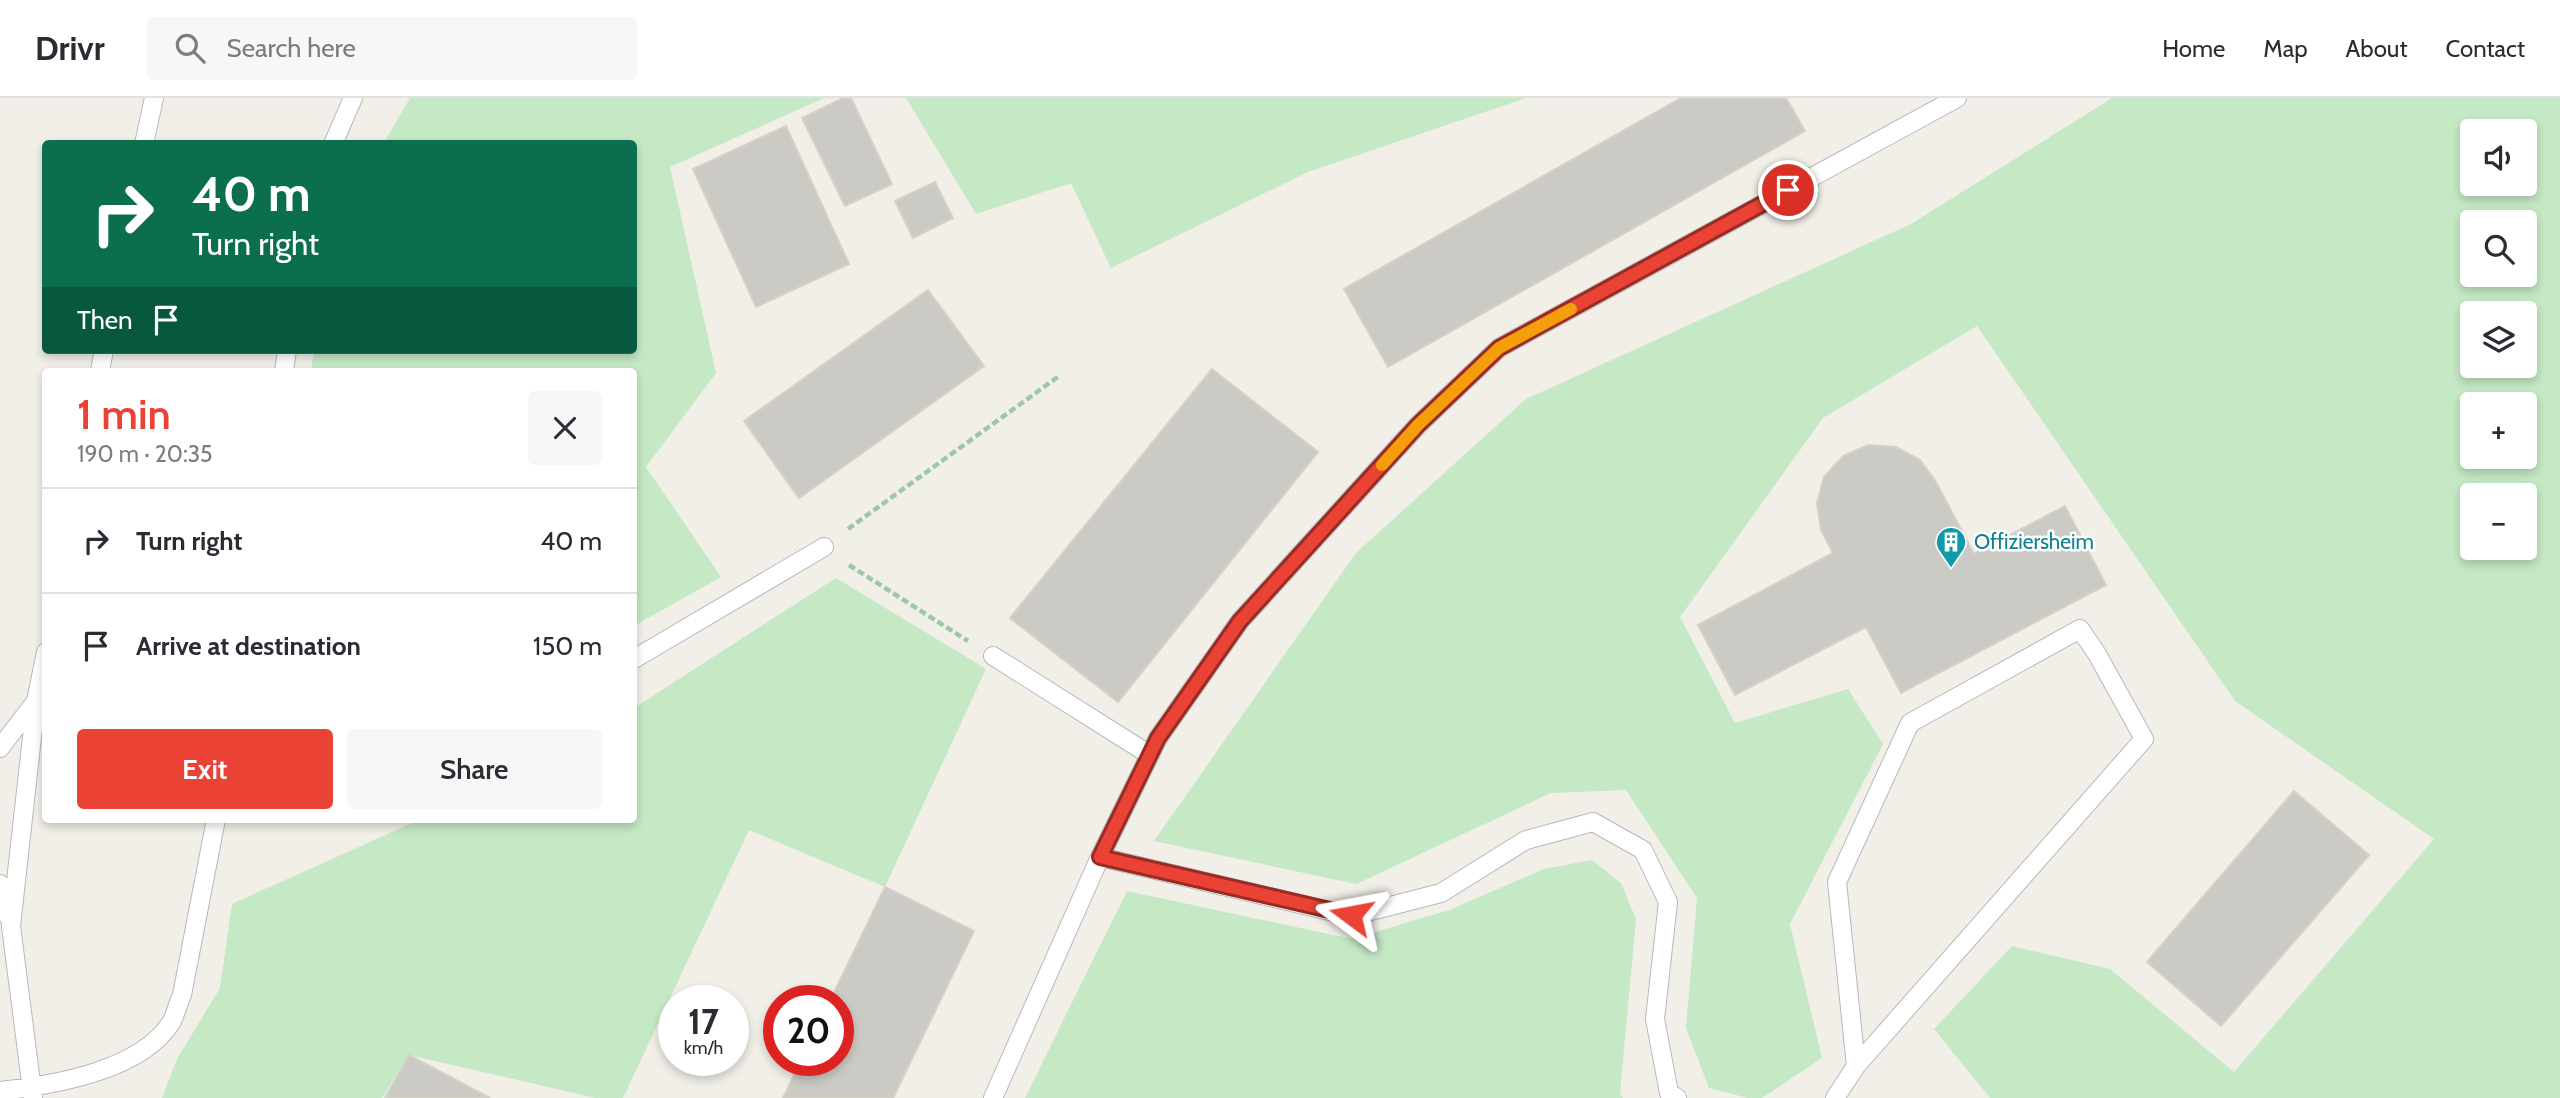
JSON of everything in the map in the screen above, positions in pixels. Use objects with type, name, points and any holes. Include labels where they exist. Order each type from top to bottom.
[{"type":"lane","points":[[145,140],[154,98]]},
{"type":"lane","points":[[335,140],[353,98]]},
{"type":"lane","points":[[993,1098],[1100,857],[1158,738],[1240,621],[1418,425],[1499,348],[1957,98]]},
{"type":"lane","points":[[637,657],[824,547]]},
{"type":"lane","points":[[1835,1098],[1856,1066],[2144,739],[2097,654],[2080,629],[1910,723],[1837,882],[1856,1066]]},
{"type":"lane","points":[[993,656],[1150,755]]},
{"type":"lane","points":[[11,926],[36,701],[42,672]]},
{"type":"lane","points":[[0,748],[36,701]]},
{"type":"lane","points":[[1100,857],[1351,915],[1441,893],[1526,840],[1593,822],[1643,850],[1668,902],[1655,1019],[1669,1093],[1677,1098]]},
{"type":"lane","points":[[0,1091],[32,1093],[130,1059],[171,1022],[182,995],[215,823]]},
{"type":"lane","points":[[0,884],[11,926],[32,1093]]},
{"type":"path","points":[[993,656],[824,547],[1059,376]]},
{"type":"green space","points":[[410,98],[824,98],[670,167],[716,373],[646,467],[721,577],[637,624],[637,368],[311,368],[313,354],[637,354],[637,140],[386,140]]},
{"type":"green space","points":[[906,98],[1526,98],[1308,172],[1111,268],[1071,183],[976,214]]},
{"type":"green space","points":[[2112,98],[2560,98],[2560,1098],[1990,1098],[1934,1029],[2012,946],[2110,969],[2234,1072],[2434,839],[2235,701],[1977,326],[1823,418],[1680,617],[1735,723],[1848,689],[1883,744],[1790,924],[1822,1058],[1762,1098],[1748,1098],[1709,1088],[1686,1028],[1697,898],[1626,790],[1551,793],[1356,884],[1154,841],[1356,553],[1526,399],[1911,224]]},
{"type":"green space","points":[[836,578],[986,669],[885,887],[749,830],[676,985],[658,985],[658,1024],[623,1098],[596,1098],[409,1055],[382,1098],[162,1098],[177,1059],[220,988],[232,904],[412,823],[637,823],[637,706]]},
{"type":"green space","points":[[1592,860],[1621,883],[1636,919],[1620,1093],[1623,1098],[1025,1098],[1127,891],[1352,939],[1449,910],[1544,869]]},
{"type":"building","points":[[843,98],[851,98],[892,184],[845,206],[802,118]]},
{"type":"building","points":[[1681,98],[1786,98],[1805,131],[1388,367],[1344,289]]},
{"type":"building","points":[[786,126],[849,264],[756,307],[693,169]]},
{"type":"building","points":[[935,182],[953,218],[913,238],[895,201]]},
{"type":"building","points":[[928,290],[984,366],[799,498],[744,421]]},
{"type":"building","points":[[1212,369],[1318,452],[1118,702],[1010,618]]},
{"type":"building","name":"Offiziersheim","points":[[1868,445],[1896,447],[1920,460],[1936,482],[1974,554],[2065,506],[2106,585],[1901,693],[1866,627],[1735,695],[1698,625],[1833,553],[1821,530],[1817,503],[1824,477],[1843,456]]},
{"type":"building","points":[[2294,791],[2369,855],[2221,1026],[2147,962]]},
{"type":"building","points":[[885,887],[974,931],[893,1098],[783,1098],[793,1076],[854,1076],[854,985],[838,985]]},
{"type":"building","points":[[409,1055],[490,1098],[385,1098]]},
{"type":"slow traffic","points":[[1382,465],[1418,425],[1499,348],[1571,309]]},
{"type":"place","name":"Offiziersheim","points":[[1951,569]]},
{"type":"route","points":[[1351,915],[1100,857],[1158,738],[1240,621],[1418,425],[1499,348],[1788,190]]}]
